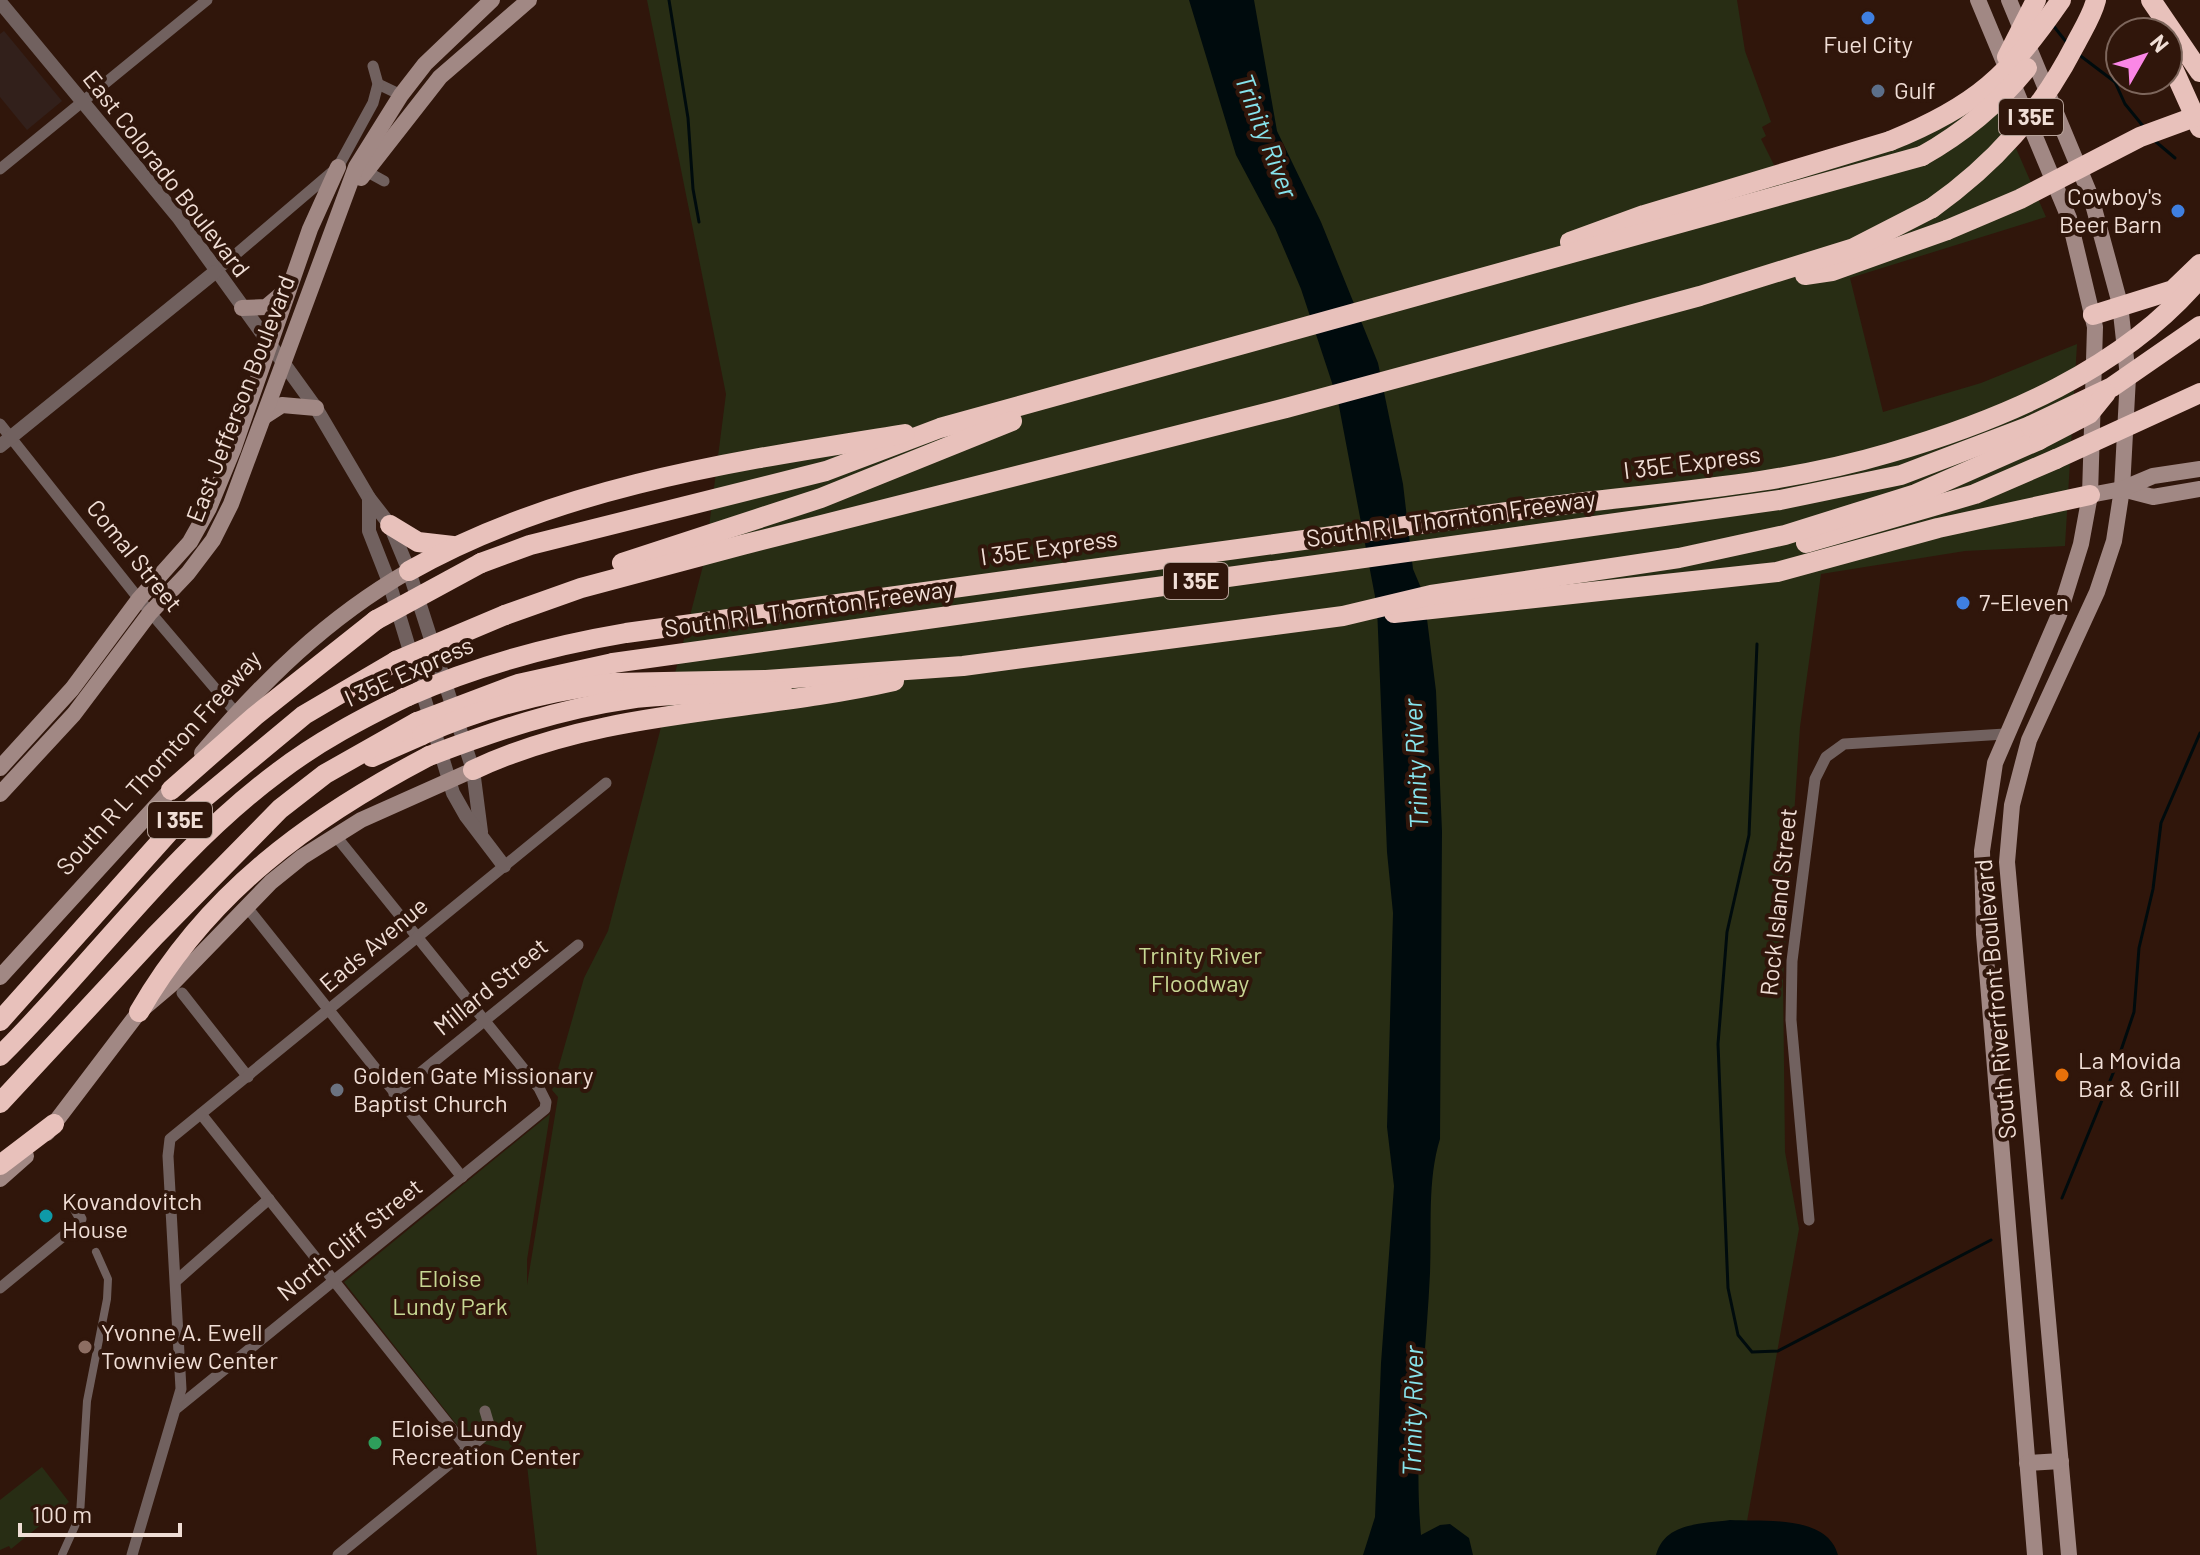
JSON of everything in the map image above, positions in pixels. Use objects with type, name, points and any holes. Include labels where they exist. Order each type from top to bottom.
[{"type":"highway","points":[[1880,170],[1957,115],[1992,78],[2013,48],[2036,0]]},
{"type":"highway","points":[[171,790],[276,699],[376,620],[481,563],[530,545],[837,468],[940,428],[1922,156],[1949,141],[2007,93],[2038,53],[2061,0]]},
{"type":"highway","points":[[1509,268],[1630,220],[1890,141],[1934,122],[1996,83],[2024,53],[2061,0]]},
{"type":"highway","name":"I 35E","points":[[0,1021],[186,813],[304,715],[396,661],[628,568],[1286,408],[1734,286],[1887,234],[1956,191],[2025,125],[2054,85],[2096,0]]},
{"type":"highway","points":[[2151,0],[2200,72]]},
{"type":"highway","points":[[2184,92],[2200,128]]},
{"type":"highway","points":[[1734,286],[1832,271],[1935,235],[2020,199],[2140,137],[2200,115]]},
{"type":"highway","points":[[2093,315],[2120,304],[2173,290],[2200,264]]},
{"type":"highway","name":"I 35E Express","points":[[0,1056],[78,975],[162,879],[250,794],[309,750],[408,696],[501,660],[554,645],[626,633],[1549,506],[1785,478],[1842,465],[1972,425],[2058,386],[2115,354],[2156,325],[2200,278]]},
{"type":"highway","name":"I 35E","points":[[2035,433],[2112,387],[2200,326]]},
{"type":"highway","points":[[628,568],[850,488],[1002,424],[1167,378],[1246,343]]},
{"type":"highway","points":[[1343,616],[1431,595],[1545,578],[1620,575],[1723,561],[1975,494],[2200,393]]},
{"type":"highway","points":[[409,571],[453,546],[507,523],[658,481],[813,447],[940,428]]},
{"type":"highway","points":[[1819,533],[1916,494],[2035,433]]},
{"type":"highway","name":"South R L Thornton Freeway","points":[[420,729],[518,684],[613,663],[1780,500],[1901,475],[2035,433]]},
{"type":"highway","points":[[420,729],[499,705],[590,686],[665,680],[766,680],[963,666],[1343,616],[1440,611],[1777,572],[1986,516],[2090,495]]},
{"type":"highway","points":[[390,525],[418,542],[453,546]]},
{"type":"highway","points":[[473,770],[518,749],[589,729],[834,695],[963,666]]},
{"type":"highway","points":[[139,1012],[162,973],[203,922],[274,853],[357,794],[429,756],[531,719],[631,699],[885,684]]},
{"type":"highway","name":"I 35E","points":[[0,1103],[226,861],[280,809],[344,762],[384,754],[420,729]]},
{"type":"highway","points":[[0,1165],[54,1124]]},
{"type":"main road","points":[[361,169],[401,95],[425,64],[493,0]]},
{"type":"main road","points":[[361,169],[440,77],[529,0]]},
{"type":"main road","name":"South Riverfront Boulevard","points":[[1978,0],[2027,111],[2073,231],[2093,315],[2090,495],[2075,569],[2059,615],[2005,734],[1989,788],[1982,851],[1984,934],[2035,1555]]},
{"type":"main road","name":"South Riverfront Boulevard","points":[[2009,0],[2071,146],[2105,243],[2120,304],[2128,377],[2122,489],[2106,569],[2029,740],[2012,805],[2007,862],[2069,1555]]},
{"type":"main road","points":[[1998,49],[2020,61],[2031,73],[2071,146]]},
{"type":"main road","name":"East Jefferson Boulevard","points":[[3,779],[139,599],[190,542],[209,508],[289,287],[338,167]]},
{"type":"main road","name":"East Jefferson Boulevard","points":[[3,779],[74,714],[150,613],[213,540],[231,504],[333,223],[361,169]]},
{"type":"main road","points":[[2073,231],[2096,244],[2105,243]]},
{"type":"main road","points":[[242,308],[266,307],[289,287]]},
{"type":"main road","points":[[263,418],[282,405],[316,408]]},
{"type":"main road","points":[[2090,495],[2122,489],[2153,476],[2200,469]]},
{"type":"main road","points":[[2122,489],[2153,497],[2200,489]]},
{"type":"main road","name":"South R L Thornton Freeway","points":[[0,977],[171,790],[236,713],[318,632],[409,571]]},
{"type":"main road","points":[[2059,615],[2082,626]]},
{"type":"main road","points":[[2005,734],[2029,740]]},
{"type":"main road","points":[[0,1179],[32,1151],[139,1012],[171,985],[246,906],[302,857],[335,835],[394,804],[473,770]]},
{"type":"main road","points":[[2001,1132],[2030,1129]]},
{"type":"main road","points":[[2027,1463],[2061,1461]]},
{"type":"street","points":[[0,169],[207,0]]},
{"type":"street","points":[[493,0],[508,17]]},
{"type":"street","name":"East Colorado Boulevard","points":[[0,2],[178,217],[316,408],[369,498],[390,525],[409,571],[473,770],[481,832]]},
{"type":"street","points":[[5,441],[215,272],[338,167],[367,115],[378,84],[373,66]]},
{"type":"street","points":[[378,84],[401,95]]},
{"type":"street","points":[[338,167],[361,169],[384,181]]},
{"type":"street","name":"Comal Street","points":[[0,424],[5,441],[236,713]]},
{"type":"street","name":"East Colorado Boulevard","points":[[369,498],[369,531],[389,582],[450,781],[466,816],[504,866]]},
{"type":"street","name":"Rock Island Street","points":[[1809,1220],[1791,1020],[1792,961],[1815,779],[1826,757],[1844,744],[2005,734]]},
{"type":"street","name":"Eads Avenue","points":[[177,1280],[168,1156],[170,1139],[606,783]]},
{"type":"street","points":[[335,835],[485,1023]]},
{"type":"street","points":[[246,906],[462,1177]]},
{"type":"street","name":"Millard Street","points":[[394,1094],[578,945]]},
{"type":"street","points":[[182,993],[248,1077]]},
{"type":"street","name":"North Cliff Street","points":[[177,1408],[540,1115],[546,1102],[539,1088],[485,1023]]},
{"type":"street","points":[[201,1114],[468,1449]]},
{"type":"street","points":[[132,1555],[177,1408],[182,1372],[177,1280],[269,1199]]},
{"type":"street","points":[[0,1288],[78,1224],[81,1219],[73,1205]]},
{"type":"street","points":[[62,1555],[80,1515],[87,1401],[106,1312],[108,1279],[96,1252]]},
{"type":"street","points":[[338,1555],[490,1428],[485,1411]]},
{"type":"shaded area","points":[[4,31],[62,101],[27,130],[0,97],[0,34]]},
{"type":"green space","name":"Trinity River Floodway","points":[[647,0],[1737,0],[1745,51],[1771,122],[1762,127],[1766,136],[1761,139],[1776,169],[1916,122],[1987,82],[2046,217],[1850,278],[1883,412],[1981,383],[2077,344],[2065,546],[1965,551],[1821,574],[1800,727],[1783,978],[1785,1152],[1799,1229],[1741,1555],[537,1555],[526,1456],[468,1439],[344,1282],[550,1114],[527,1260],[527,1285],[558,1097],[552,1090],[584,978],[608,931],[705,558],[726,394]]},
{"type":"green space","points":[[42,1467],[69,1502],[11,1549],[9,1546],[0,1550],[0,1500]]},
{"type":"water","name":"Trinity River","points":[[1189,0],[1254,0],[1277,131],[1321,222],[1378,363],[1403,484],[1413,569],[1424,595],[1436,691],[1442,831],[1440,1139],[1432,1188],[1430,1273],[1419,1437],[1419,1502],[1421,1535],[1440,1525],[1450,1524],[1469,1538],[1473,1555],[1363,1555],[1375,1517],[1381,1363],[1394,1186],[1387,1127],[1393,913],[1387,852],[1377,607],[1338,401],[1301,289],[1275,228],[1236,155]]},
{"type":"water","points":[[1730,1520],[1776,1521],[1808,1526],[1832,1542],[1838,1555],[1656,1555],[1667,1536],[1676,1530]]},
{"type":"waterway","points":[[669,0],[688,118],[693,189],[699,222]]},
{"type":"waterway","points":[[2052,24],[2067,43]]},
{"type":"waterway","points":[[2078,54],[2104,74]]},
{"type":"waterway","points":[[2121,96],[2143,126]]},
{"type":"waterway","points":[[2155,141],[2175,158]]},
{"type":"waterway","points":[[1757,644],[1749,835],[1727,932],[1718,1044],[1728,1288],[1738,1335],[1752,1352],[1778,1351],[1991,1240]]},
{"type":"waterway","points":[[2062,1198],[2114,1071],[2134,1012],[2139,948],[2153,889],[2161,823],[2200,733]]},
{"type":"place","name":"Fuel City","points":[[1868,18]]},
{"type":"place","name":"Gulf","points":[[1878,91]]},
{"type":"place","name":"Cowboy's Beer Barn","points":[[2178,211]]},
{"type":"place","name":"7-Eleven","points":[[1963,603]]},
{"type":"place","name":"La Movida Bar & Grill","points":[[2062,1075]]},
{"type":"place","name":"Golden Gate Missionary Baptist Church","points":[[337,1090]]},
{"type":"place","name":"Kovandovitch House","points":[[46,1216]]},
{"type":"place","name":"Yvonne A. Ewell Townview Center","points":[[85,1347]]},
{"type":"place","name":"Eloise Lundy Recreation Center","points":[[375,1443]]},
{"type":"park label","name":"Eloise Lundy Park","points":[[450,1293]]}]
